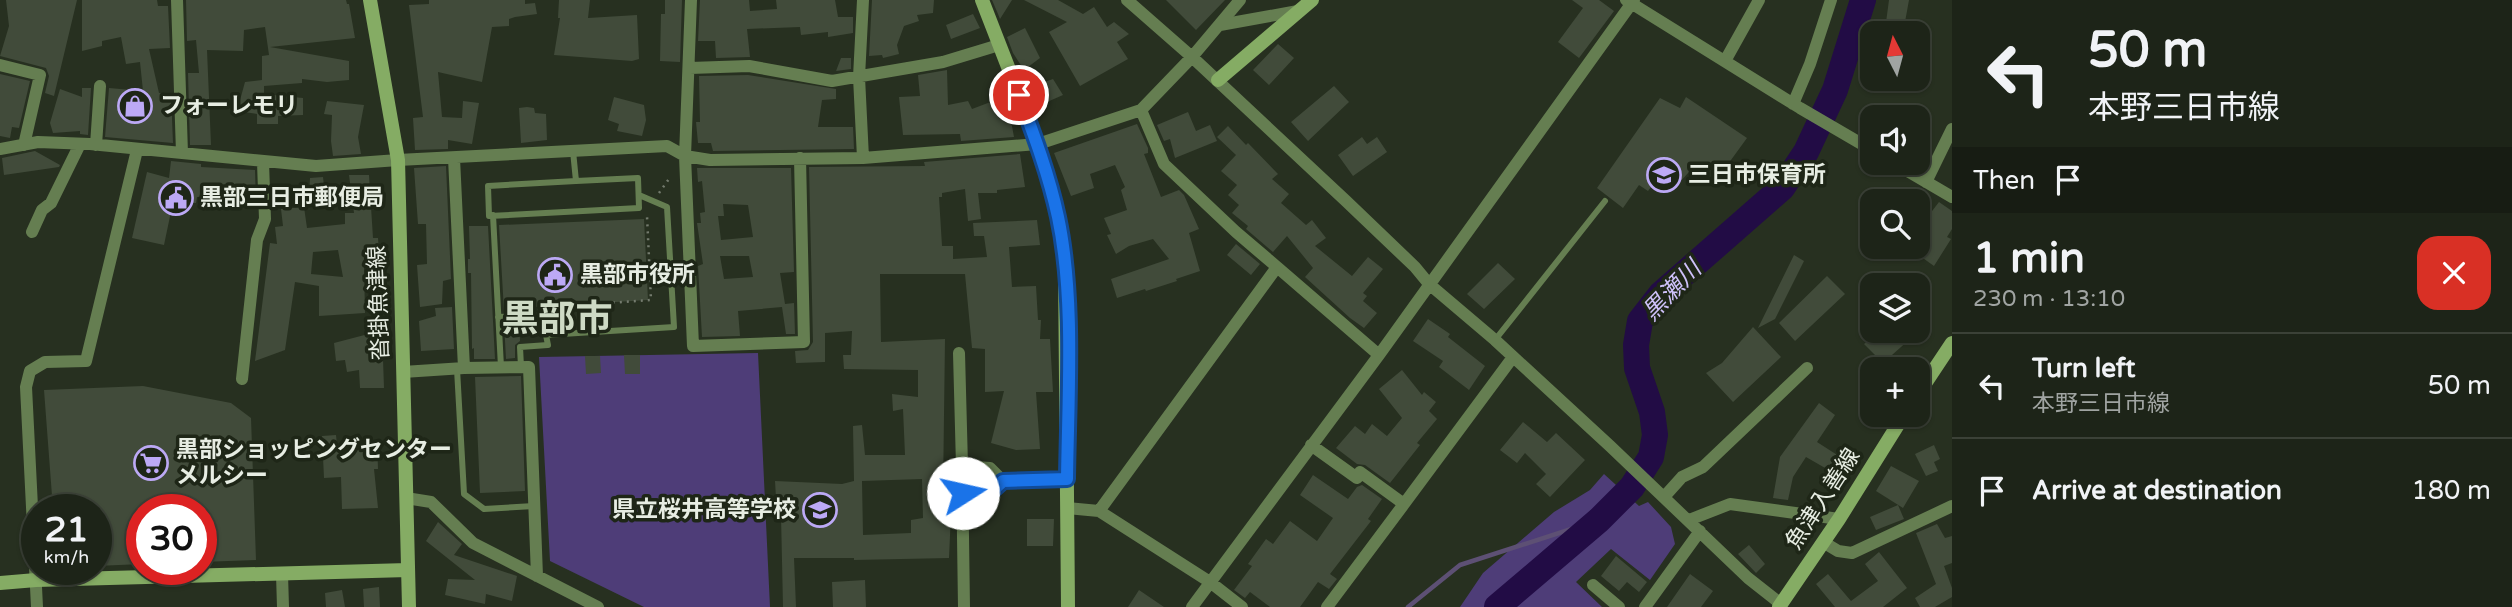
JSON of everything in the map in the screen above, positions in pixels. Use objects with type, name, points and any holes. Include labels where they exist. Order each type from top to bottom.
[{"type":"main road","name":"沓掛魚津線","points":[[370,0],[398,160],[410,607]]},
{"type":"main road","points":[[982,0],[1038,144],[1058,217],[1065,268],[1069,607]]},
{"type":"main road","points":[[1217,80],[1312,0]]},
{"type":"main road","points":[[1930,376],[1952,343]]},
{"type":"main road","name":"魚津入善線","points":[[1782,606],[1896,427]]},
{"type":"main road","points":[[112,578],[408,570]]},
{"type":"main road","points":[[0,583],[21,581]]},
{"type":"street","points":[[177,0],[182,153]]},
{"type":"street","points":[[691,0],[685,156],[693,346],[804,342],[800,158]]},
{"type":"street","points":[[863,0],[859,77],[863,158]]},
{"type":"street","points":[[1127,0],[1217,80],[1405,257],[1429,284],[1513,357],[1748,578],[1782,606]]},
{"type":"street","points":[[0,149],[38,142],[80,144],[316,166],[667,146],[685,156],[710,160],[863,158],[1038,144],[1141,110],[1192,57],[1240,0]]},
{"type":"street","points":[[1285,0],[1298,11]]},
{"type":"street","points":[[1725,61],[1759,0]]},
{"type":"street","points":[[1796,106],[1831,0]]},
{"type":"street","points":[[1192,607],[1379,355],[1630,1],[1796,106],[1860,143]]},
{"type":"street","points":[[1220,25],[1298,11]]},
{"type":"street","points":[[690,68],[749,66],[832,81],[943,62],[999,45]]},
{"type":"street","points":[[0,65],[40,75],[24,145]]},
{"type":"street","points":[[96,145],[100,86]]},
{"type":"street","points":[[1141,110],[1164,164],[1236,232],[1379,355]]},
{"type":"street","points":[[1926,182],[1952,129]]},
{"type":"street","points":[[32,232],[42,210],[51,203],[80,144]]},
{"type":"street","points":[[32,494],[26,387],[30,371],[45,362],[86,361],[136,150]]},
{"type":"street","points":[[454,158],[461,368]]},
{"type":"street","points":[[242,379],[257,240],[265,219],[263,162]]},
{"type":"street","points":[[1914,175],[1952,197]]},
{"type":"street","points":[[1100,511],[1277,267]]},
{"type":"street","points":[[959,353],[964,607]]},
{"type":"street","points":[[1327,607],[1513,357]]},
{"type":"street","points":[[403,372],[529,367],[537,576]]},
{"type":"street","points":[[1659,493],[1703,467],[1807,368]]},
{"type":"street","points":[[1311,445],[1357,478],[1360,472],[1404,504]]},
{"type":"street","points":[[962,466],[990,468],[1003,481]]},
{"type":"street","points":[[963,493],[991,492],[1003,481],[1067,479]]},
{"type":"street","points":[[406,498],[431,502],[472,543],[598,607]]},
{"type":"street","points":[[1689,520],[1730,504],[1839,519]]},
{"type":"street","points":[[1823,542],[1838,551],[1852,552],[1952,506]]},
{"type":"street","points":[[1067,509],[1100,511],[1210,582],[1242,607]]},
{"type":"street","points":[[1645,607],[1700,531]]},
{"type":"street","points":[[282,574],[284,607]]},
{"type":"street","points":[[1593,584],[1619,607]]},
{"type":"street","points":[[36,585],[37,607]]},
{"type":"lane","points":[[573,151],[576,181]]},
{"type":"lane","points":[[638,178],[639,195],[639,208],[489,216],[488,186],[638,178]]},
{"type":"lane","points":[[546,335],[674,327],[667,207],[639,195]]},
{"type":"lane","points":[[1495,341],[1605,201]]},
{"type":"lane","points":[[493,215],[501,367]]},
{"type":"lane","points":[[499,317],[544,315],[548,345],[520,347],[521,367]]},
{"type":"lane","points":[[461,368],[464,494],[484,509],[534,506]]},
{"type":"path","points":[[540,308],[651,300],[644,216],[685,156]]},
{"type":"shaded area","points":[[758,353],[770,607],[644,607],[550,561],[539,357]]},
{"type":"shaded area","points":[[1604,474],[1639,506],[1648,502],[1671,527],[1675,544],[1650,580],[1611,549],[1576,582],[1602,607],[1460,607],[1483,573],[1554,512],[1590,490]]},
{"type":"building","points":[[6,0],[77,0],[54,96],[45,93],[49,76],[46,68],[0,56],[9,26]]},
{"type":"building","points":[[82,0],[157,0],[158,6],[168,6],[170,48],[149,49],[159,93],[171,94],[173,143],[105,137],[109,88],[143,91],[140,62],[126,64],[121,37],[102,41],[102,46],[82,51]]},
{"type":"building","points":[[186,0],[346,0],[355,38],[270,47],[349,61],[349,80],[327,82],[302,79],[302,83],[264,86],[264,94],[303,98],[303,115],[278,116],[278,124],[257,124],[257,114],[237,111],[245,82],[262,80],[262,56],[269,55],[265,27],[244,30],[243,51],[207,50],[211,145],[190,145],[188,73],[199,73],[196,40],[187,41]]},
{"type":"building","points":[[429,0],[525,0],[525,4],[535,3],[537,14],[509,19],[509,26],[492,27],[482,82],[438,72],[442,117],[462,118],[463,101],[479,103],[472,144],[448,140],[448,149],[415,150],[413,118],[423,117],[409,5],[429,4]]},
{"type":"building","points":[[559,0],[590,0],[588,18],[637,15],[639,59],[632,61],[554,55],[560,18]]},
{"type":"building","points":[[665,0],[682,0],[680,62],[660,61],[661,14],[665,14]]},
{"type":"building","points":[[700,0],[749,0],[750,11],[777,9],[776,0],[835,0],[838,17],[853,17],[853,33],[828,37],[828,32],[801,35],[800,27],[747,29],[750,57],[716,58],[715,41],[698,41]]},
{"type":"building","points":[[872,0],[934,0],[933,13],[917,15],[919,21],[904,26],[897,45],[899,54],[883,58],[882,55],[869,56]]},
{"type":"building","points":[[992,0],[1012,0],[1000,19],[998,14]]},
{"type":"building","points":[[1024,0],[1058,0],[1083,14],[1094,7],[1107,27],[1114,22],[1129,34],[1117,42],[1128,59],[1080,86],[1049,32],[1067,22]]},
{"type":"building","points":[[1166,0],[1225,0],[1196,30]]},
{"type":"building","points":[[1572,0],[1599,0],[1614,11],[1579,58],[1558,42],[1583,8]]},
{"type":"building","points":[[1889,0],[1909,0],[1905,21],[1886,21]]},
{"type":"building","points":[[973,14],[980,28],[951,39],[946,25]]},
{"type":"building","points":[[1025,28],[1040,58],[1024,70],[1007,37]]},
{"type":"building","points":[[1278,44],[1294,58],[1269,85],[1253,70]]},
{"type":"building","points":[[841,58],[851,58],[851,69],[836,71]]},
{"type":"building","points":[[947,70],[948,105],[968,101],[972,109],[1009,95],[1014,109],[1009,110],[1014,137],[961,141],[960,134],[903,135],[899,97],[920,96],[918,75]]},
{"type":"building","points":[[0,74],[30,81],[19,128],[12,127],[10,138],[0,136]]},
{"type":"building","points":[[748,75],[836,89],[836,99],[822,100],[818,127],[853,127],[854,149],[713,151],[711,143],[698,143],[696,122],[700,122],[699,76]]},
{"type":"building","points":[[1053,79],[1063,95],[1038,106],[1028,88]]},
{"type":"building","points":[[1334,86],[1349,102],[1308,141],[1291,122]]},
{"type":"building","points":[[82,88],[91,88],[88,135],[80,134],[80,131],[53,133],[50,123],[60,89],[82,97]]},
{"type":"building","points":[[614,97],[644,105],[646,120],[642,136],[617,131],[619,124],[608,120]]},
{"type":"building","points":[[1686,97],[1747,138],[1723,171],[1715,167],[1710,171],[1702,168],[1697,175],[1689,172],[1677,185],[1669,182],[1663,187],[1655,182],[1648,191],[1639,185],[1623,208],[1597,188],[1660,98],[1680,108]]},
{"type":"building","points":[[327,101],[364,105],[358,137],[361,154],[333,156],[332,115],[324,114]]},
{"type":"building","points":[[519,108],[534,108],[535,113],[546,114],[547,140],[521,143]]},
{"type":"building","points":[[1188,112],[1196,131],[1210,125],[1217,141],[1175,158],[1170,139],[1164,141],[1157,125]]},
{"type":"building","points":[[1137,124],[1148,148],[1148,153],[1144,154],[1161,197],[1179,190],[1184,195],[1199,229],[1189,233],[1200,271],[1176,279],[1177,281],[1117,298],[1111,279],[1169,259],[1153,239],[1129,246],[1116,254],[1107,235],[1111,234],[1104,218],[1127,210],[1121,190],[1125,187],[1115,165],[1090,174],[1094,188],[1071,196],[1054,153]]},
{"type":"building","points":[[1228,126],[1278,174],[1272,179],[1289,194],[1281,203],[1306,225],[1312,220],[1326,238],[1315,246],[1352,276],[1368,257],[1383,269],[1363,293],[1367,296],[1363,301],[1377,313],[1364,328],[1305,277],[1313,268],[1287,236],[1273,252],[1232,213],[1239,205],[1228,195],[1237,185],[1221,171],[1236,155],[1217,137]]},
{"type":"building","points":[[1362,137],[1367,144],[1377,137],[1387,152],[1353,176],[1338,155]]},
{"type":"building","points":[[35,151],[60,165],[59,167],[4,175],[2,158]]},
{"type":"building","points":[[1020,154],[1025,187],[997,190],[997,193],[978,193],[981,219],[968,221],[965,189],[942,193],[942,197],[939,197],[942,246],[953,246],[953,259],[987,257],[984,236],[974,236],[973,223],[1037,220],[1040,245],[1009,247],[1012,287],[1036,286],[1038,320],[1041,320],[1040,339],[1050,339],[1053,392],[1036,392],[1040,449],[1016,450],[991,443],[1004,391],[985,392],[985,349],[972,348],[965,274],[880,274],[881,342],[945,339],[943,491],[952,491],[949,558],[794,558],[796,607],[783,607],[781,515],[777,515],[775,481],[842,484],[854,481],[853,426],[862,425],[865,455],[905,455],[903,409],[893,411],[892,394],[918,397],[918,370],[844,369],[843,355],[851,355],[852,331],[825,333],[825,362],[796,363],[795,351],[808,350],[813,342],[809,167],[925,166],[924,162]],"holes":[[[922,479],[923,518],[911,520],[911,533],[863,535],[862,481]]]},
{"type":"building","points":[[171,161],[201,164],[201,167],[255,170],[256,202],[240,203],[240,200],[197,197],[196,203],[173,202],[164,245],[132,238],[147,172],[169,178]]},
{"type":"building","points":[[446,166],[451,279],[443,281],[442,304],[420,307],[417,265],[427,264],[426,224],[418,224],[414,168]]},
{"type":"building","points":[[697,168],[791,168],[794,272],[780,273],[785,304],[794,303],[795,334],[786,334],[782,307],[738,311],[740,336],[702,337],[698,266],[703,264],[697,223],[701,223],[700,213],[705,212],[702,181],[698,182]],"holes":[[[723,204],[748,205],[753,237],[721,240],[718,216],[724,216]],[[720,256],[749,256],[753,277],[724,279]]]},
{"type":"building","points":[[349,175],[369,175],[373,238],[378,238],[380,266],[364,267],[365,313],[319,316],[319,286],[295,282],[285,350],[255,361],[270,243],[277,244],[275,227],[283,226],[281,209],[304,207],[307,228],[345,224],[345,213],[354,213]],"holes":[[[338,250],[343,277],[311,274],[313,252]]]},
{"type":"building","points":[[323,177],[325,195],[309,196],[310,178]]},
{"type":"building","points":[[1939,202],[1952,211],[1952,229],[1947,237],[1951,239],[1934,266],[1924,259],[1930,259],[1930,214]]},
{"type":"building","points":[[644,219],[648,300],[504,311],[499,225]]},
{"type":"building","points":[[469,226],[488,226],[495,359],[474,359],[474,348],[472,349],[471,273],[468,273]]},
{"type":"building","points":[[1236,244],[1260,264],[1251,275],[1227,255]]},
{"type":"building","points":[[1794,255],[1804,261],[1775,319],[1758,328]]},
{"type":"building","points":[[1498,263],[1515,279],[1484,309],[1467,294]]},
{"type":"building","points":[[1827,276],[1845,294],[1795,341],[1779,323]]},
{"type":"building","points":[[452,307],[454,349],[421,351],[419,321],[436,316],[435,308]]},
{"type":"building","points":[[1428,319],[1450,334],[1448,337],[1485,366],[1469,390],[1439,367],[1443,361],[1413,341]]},
{"type":"building","points":[[504,322],[519,322],[520,341],[515,345],[515,358],[506,359]]},
{"type":"building","points":[[1753,327],[1781,357],[1733,402],[1706,373],[1722,363]]},
{"type":"building","points":[[376,332],[379,359],[383,359],[384,388],[360,388],[359,370],[347,372],[345,360],[336,361],[334,343]]},
{"type":"building","points":[[1906,343],[1890,357],[1877,357],[1864,344]]},
{"type":"building","points":[[624,355],[640,355],[640,374],[625,374]]},
{"type":"building","points":[[585,356],[600,356],[601,373],[586,374]]},
{"type":"building","points":[[1402,370],[1422,395],[1424,392],[1436,402],[1429,411],[1437,419],[1390,483],[1336,448],[1355,426],[1365,434],[1372,424],[1387,436],[1402,418],[1379,389]]},
{"type":"building","points":[[521,376],[525,491],[480,493],[475,377]]},
{"type":"building","name":"黒部ショッピングセンター メルシー","points":[[143,386],[231,403],[251,418],[256,560],[217,561],[217,494],[126,494],[126,565],[112,565],[112,494],[52,494],[44,390]]},
{"type":"building","points":[[1819,403],[1835,415],[1817,442],[1845,460],[1839,476],[1806,457],[1793,477],[1788,500],[1773,498],[1780,457]]},
{"type":"building","points":[[1523,422],[1547,442],[1556,433],[1585,460],[1550,497],[1536,484],[1546,474],[1525,453],[1517,463],[1500,450]]},
{"type":"building","points":[[336,435],[337,445],[377,440],[378,469],[374,469],[378,508],[342,509],[341,477],[324,478],[322,436]]},
{"type":"building","points":[[1934,445],[1940,459],[1934,462],[1938,471],[1926,476],[1915,454]]},
{"type":"building","points":[[1891,466],[1919,481],[1903,508],[1876,491]]},
{"type":"building","points":[[1313,475],[1348,499],[1357,487],[1362,485],[1382,499],[1368,519],[1371,521],[1330,574],[1337,579],[1329,589],[1318,582],[1300,607],[1270,607],[1250,592],[1245,598],[1234,590],[1252,566],[1248,564],[1266,539],[1273,544],[1290,521],[1317,541],[1333,518],[1300,495]]},
{"type":"building","points":[[1898,505],[1904,519],[1876,530],[1870,517]]},
{"type":"building","points":[[1027,519],[1054,519],[1053,546],[1027,546]]},
{"type":"building","points":[[438,522],[462,544],[454,555],[517,576],[512,601],[486,594],[485,604],[445,595],[448,579],[475,580],[426,541]]},
{"type":"building","points":[[1937,524],[1945,538],[1952,536],[1952,563],[1944,566],[1952,588],[1952,597],[1935,607],[1920,607],[1915,598],[1936,584],[1916,533]]},
{"type":"building","points":[[1749,545],[1765,564],[1756,573],[1738,554]]},
{"type":"building","points":[[1879,552],[1907,588],[1883,607],[1835,607],[1816,584],[1828,574],[1851,601],[1878,581],[1865,564]]},
{"type":"building","points":[[1616,556],[1647,582],[1639,592],[1627,582],[1619,591],[1601,576]]},
{"type":"building","points":[[1690,574],[1713,591],[1701,607],[1667,607]]},
{"type":"building","points":[[865,580],[866,607],[833,607],[832,582]]},
{"type":"building","points":[[379,587],[380,607],[364,607],[363,589]]},
{"type":"building","points":[[342,590],[345,607],[326,607],[325,593]]},
{"type":"building","points":[[1139,590],[1164,607],[1128,607]]},
{"type":"waterway","name":"黒瀬川","points":[[1497,607],[1599,520],[1632,487],[1651,457],[1655,435],[1652,412],[1637,368],[1636,345],[1640,321],[1661,294],[1782,188],[1806,152],[1835,90],[1863,0]]},
{"type":"waterway","points":[[1408,607],[1460,565],[1599,520]]},
{"type":"place","name":"フォーレモリ","points":[[135,106]]},
{"type":"place","name":"三日市保育所","points":[[1664,175]]},
{"type":"place","name":"黒部三日市郵便局","points":[[176,198]]},
{"type":"place","name":"黒部市役所","points":[[555,275]]},
{"type":"place","name":"黒部ショッピングセンター メルシー","points":[[151,463]]},
{"type":"place","name":"県立桜井高等学校","points":[[820,510]]},
{"type":"district","name":"黒部市","points":[[557,319]]},
{"type":"route","points":[[963,493],[991,492],[1003,481],[1067,479],[1068,328],[1065,268],[1058,217],[1038,144],[1019,95]]}]
